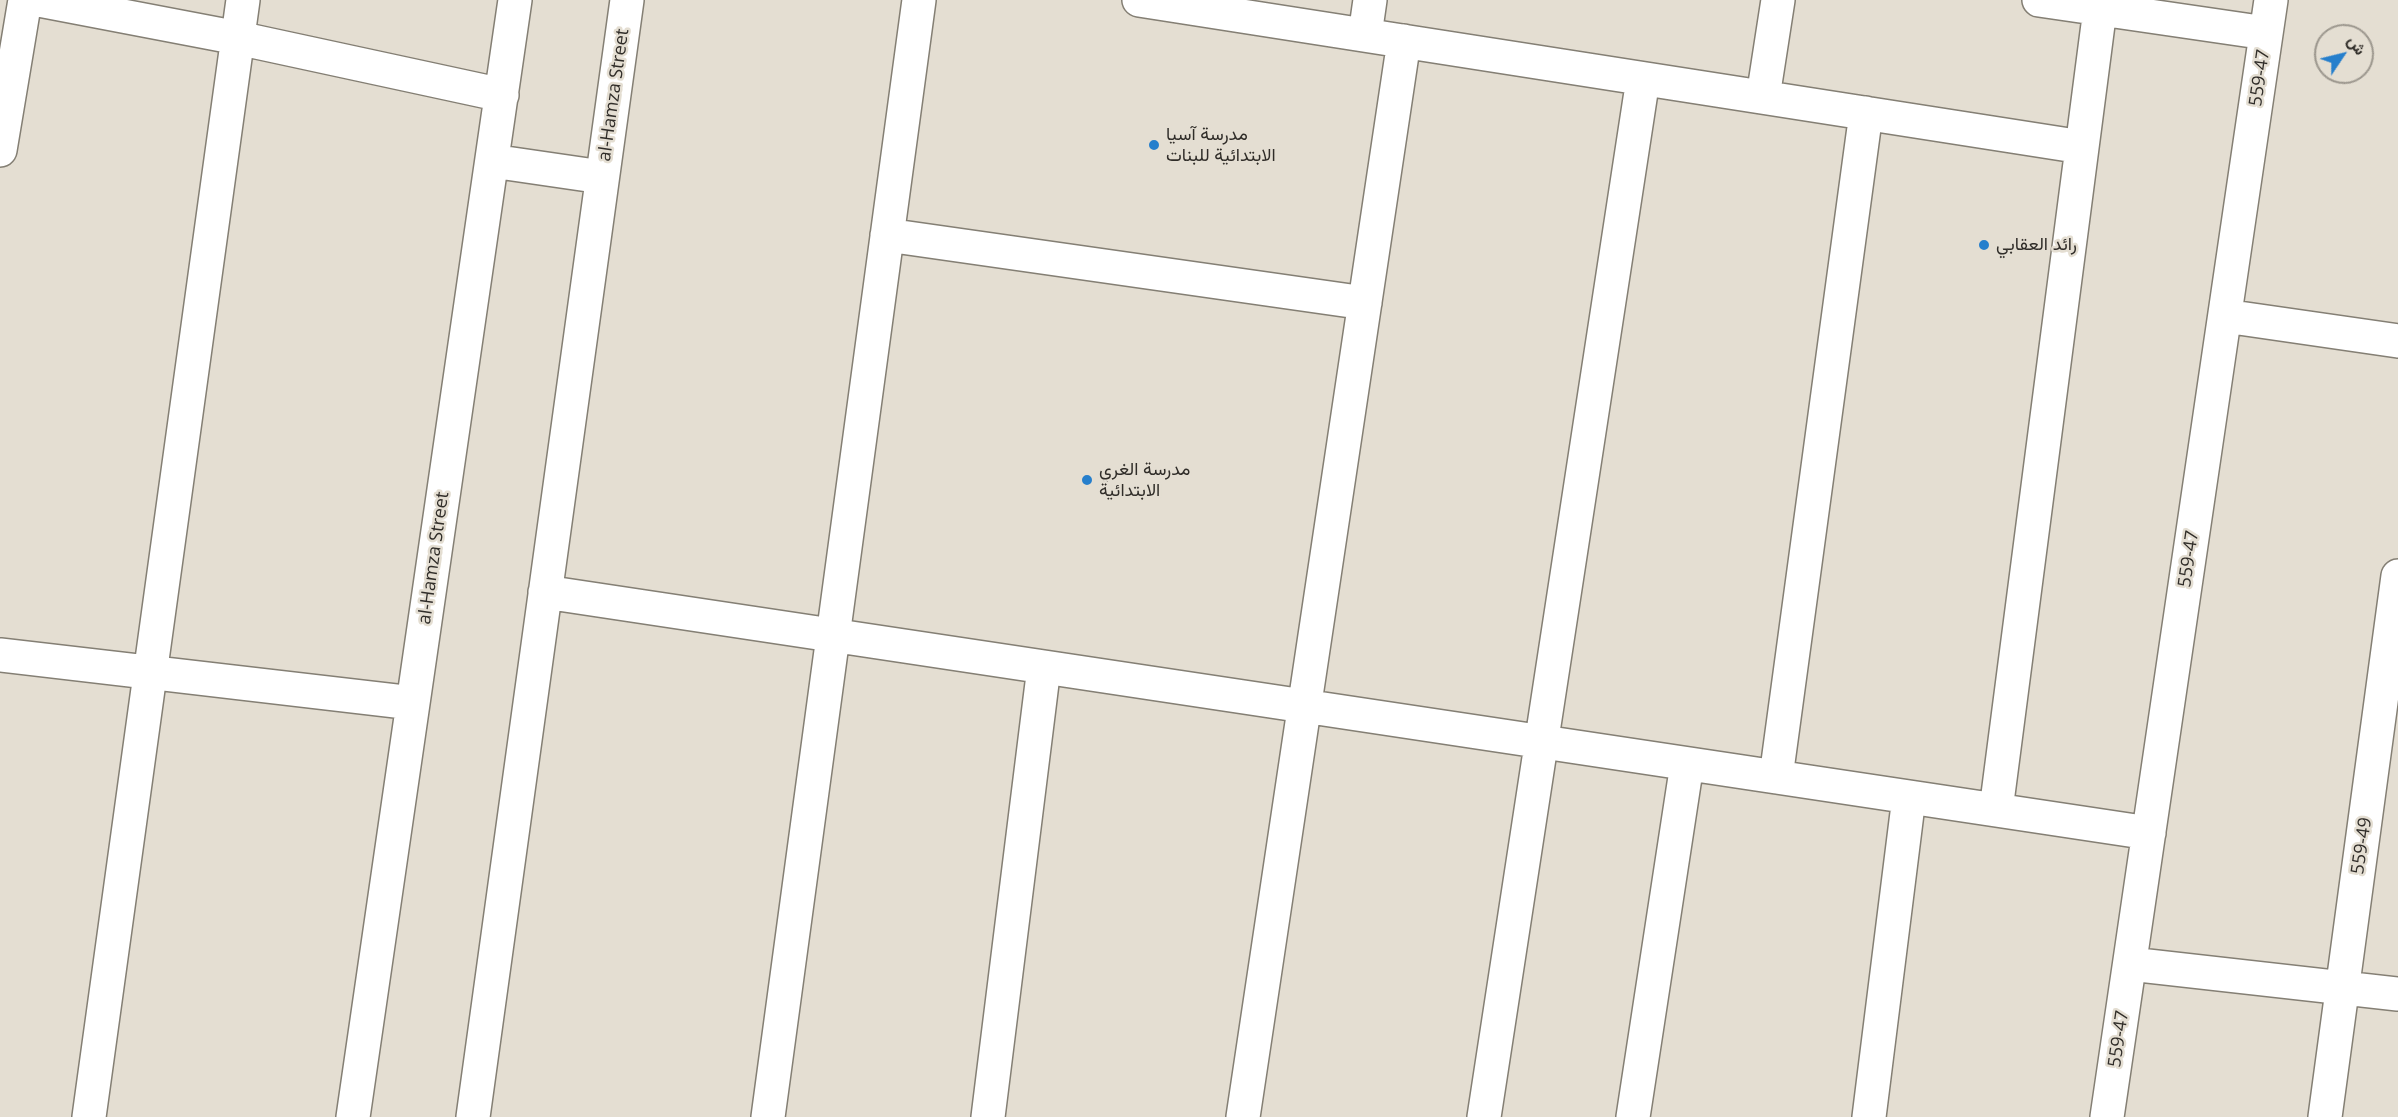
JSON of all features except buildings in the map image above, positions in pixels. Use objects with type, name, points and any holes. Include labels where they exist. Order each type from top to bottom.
[{"type":"street","points":[[0,150],[25,0]]},
{"type":"street","points":[[39,0],[238,38],[501,95]]},
{"type":"street","points":[[89,1117],[243,0]]},
{"type":"street","name":"al-Hamza Street","points":[[353,1117],[515,0]]},
{"type":"street","name":"al-Hamza Street","points":[[473,1117],[627,0]]},
{"type":"street","points":[[768,1117],[919,0]]},
{"type":"street","points":[[1365,35],[1370,0]]},
{"type":"street","points":[[1763,98],[1778,0]]},
{"type":"street","points":[[2039,0],[2266,33]]},
{"type":"street","name":"559-47","points":[[2107,1117],[2271,0]]},
{"type":"street","points":[[1147,1],[2082,147]]},
{"type":"street","points":[[1996,810],[2100,9]]},
{"type":"street","points":[[1243,1117],[1404,41]]},
{"type":"street","points":[[1484,1117],[1643,79]]},
{"type":"street","points":[[1776,777],[1866,113]]},
{"type":"street","points":[[492,161],[602,177]]},
{"type":"street","points":[[887,235],[1365,303]]},
{"type":"street","points":[[2224,316],[2398,340]]},
{"type":"street","name":"559-49","points":[[2325,1117],[2398,576]]},
{"type":"street","points":[[545,592],[2149,833]]},
{"type":"street","points":[[0,655],[413,703]]},
{"type":"street","points":[[988,1117],[1044,667]]},
{"type":"street","points":[[1633,1117],[1687,764]]},
{"type":"street","points":[[1869,1117],[1910,797]]},
{"type":"street","points":[[2130,964],[2398,994]]},
{"type":"place","name":"مدرسة آسيا الابتدائية للبنات","points":[[1154,145]]},
{"type":"place","name":"رائد العقابي","points":[[1984,245]]},
{"type":"place","name":"مدرسة الغري الابتدائية","points":[[1087,480]]}]
